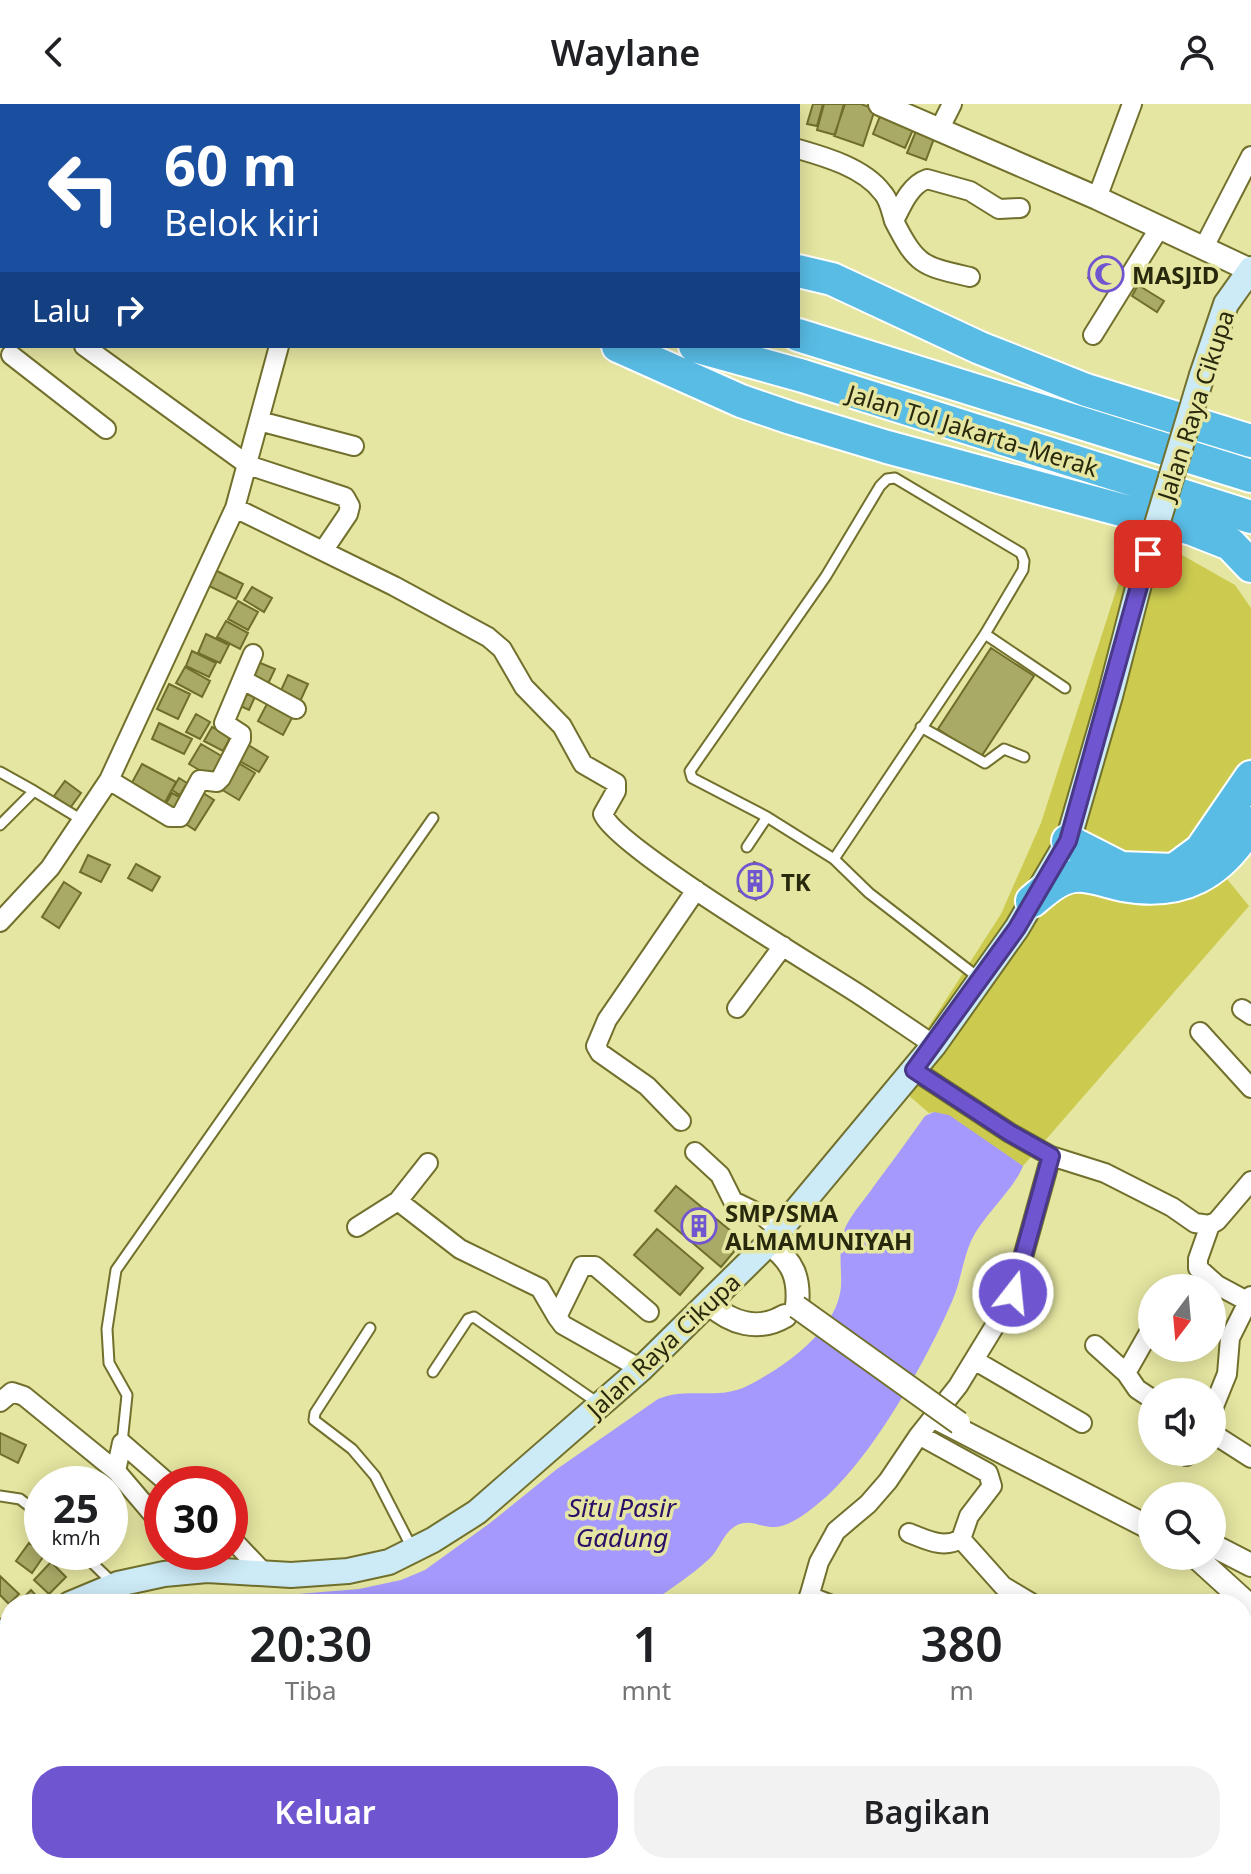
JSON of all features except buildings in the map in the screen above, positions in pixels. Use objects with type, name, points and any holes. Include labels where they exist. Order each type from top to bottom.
[{"type":"highway","points":[[800,271],[832,279],[980,348],[1086,390],[1251,441]]},
{"type":"highway","name":"Jalan Tol Jakarta–Merak","points":[[800,336],[1251,476]]},
{"type":"highway","points":[[622,348],[741,401],[791,418],[1192,529],[1244,554]]},
{"type":"highway","name":"Jalan Tol Jakarta–Merak","points":[[702,348],[818,381],[1251,517]]},
{"type":"highway","points":[[1068,841],[1121,868],[1174,870],[1201,850],[1251,777]]},
{"type":"highway","points":[[1032,901],[1059,881],[1076,876],[1135,887],[1161,888],[1187,884],[1226,858],[1251,823]]},
{"type":"main road","name":"Jalan Raya Cikupa","points":[[240,1570],[291,1575],[360,1569],[389,1562],[414,1551],[477,1512],[601,1405],[710,1304],[774,1236],[934,1045],[1017,928],[1068,841],[1139,584],[1202,375],[1226,304],[1250,269]]},
{"type":"main road","name":"Jalan Raya Cikupa","points":[[94,1594],[172,1570]]},
{"type":"street","points":[[940,128],[952,104]]},
{"type":"street","points":[[1097,198],[1132,104]]},
{"type":"street","points":[[893,106],[1250,269]]},
{"type":"street","points":[[800,150],[846,167],[874,184],[883,193],[909,249],[922,264],[970,277]]},
{"type":"street","points":[[1204,247],[1251,156]]},
{"type":"street","points":[[894,221],[904,199],[927,179],[970,191],[999,209],[1020,208]]},
{"type":"street","points":[[1093,335],[1160,227]]},
{"type":"street","points":[[87,348],[248,465],[341,494],[349,501],[348,514],[323,551]]},
{"type":"street","points":[[0,922],[50,868],[109,780],[235,508],[278,348]]},
{"type":"street","points":[[10,350],[106,429]]},
{"type":"street","points":[[259,421],[354,446]]},
{"type":"street","points":[[235,508],[394,586],[496,643],[524,687],[562,726],[583,764],[616,783],[616,791],[603,814],[605,820],[696,890],[934,1045]]},
{"type":"street","points":[[109,780],[170,817],[180,817],[200,780],[217,782],[221,778],[241,739],[241,734],[224,723],[253,654]]},
{"type":"street","points":[[243,680],[296,709]]},
{"type":"street","points":[[681,1121],[647,1086],[600,1053],[596,1046],[607,1020],[696,890]]},
{"type":"street","points":[[737,1008],[783,946]]},
{"type":"street","points":[[1200,1032],[1251,1088]]},
{"type":"street","points":[[914,1070],[1051,1156],[1105,1173],[1172,1207],[1195,1223],[1210,1225]]},
{"type":"street","points":[[695,1152],[722,1177],[733,1201],[762,1215],[796,1276],[799,1289],[791,1312],[776,1321],[756,1325],[737,1322],[710,1304]]},
{"type":"street","points":[[810,1594],[819,1562],[836,1531],[868,1504],[888,1481],[974,1360],[1013,1293],[1051,1156]]},
{"type":"street","points":[[357,1227],[398,1201],[428,1163]]},
{"type":"street","points":[[1225,1378],[1230,1338],[1249,1298],[1217,1285],[1198,1268],[1198,1259],[1210,1225],[1225,1213],[1251,1181]]},
{"type":"street","points":[[398,1201],[460,1249],[540,1288],[563,1325],[641,1369]]},
{"type":"street","points":[[557,1317],[582,1266],[588,1264],[595,1266],[649,1312]]},
{"type":"street","points":[[791,1312],[949,1421],[1138,1522]]},
{"type":"street","points":[[1095,1345],[1126,1373],[1138,1390]]},
{"type":"street","points":[[1126,1373],[1138,1352]]},
{"type":"street","points":[[974,1360],[1082,1423]]},
{"type":"street","points":[[0,1402],[12,1392],[24,1396],[110,1466]]},
{"type":"street","points":[[949,1421],[1138,1508]]},
{"type":"street","points":[[909,1533],[938,1544],[953,1544],[961,1539],[969,1516],[992,1486],[988,1473],[919,1435]]},
{"type":"street","points":[[1226,1442],[1251,1458]]},
{"type":"street","points":[[117,1466],[122,1443],[148,1466]]},
{"type":"street","points":[[128,1485],[144,1504]]},
{"type":"street","points":[[961,1539],[1003,1586],[1016,1594]]},
{"type":"street","points":[[1226,1552],[1251,1565]]},
{"type":"street","points":[[248,1556],[265,1574]]},
{"type":"street","points":[[1210,1570],[1237,1594]]},
{"type":"lane","points":[[834,859],[985,634],[1023,570],[1021,553],[895,478],[887,479],[880,486],[826,576],[690,771],[692,778],[767,817],[834,859],[869,893],[981,980]]},
{"type":"lane","points":[[985,634],[1065,688]]},
{"type":"lane","points":[[921,727],[984,763],[990,762],[1004,749],[1024,757]]},
{"type":"lane","points":[[0,772],[82,820]]},
{"type":"lane","points":[[0,825],[34,791]]},
{"type":"lane","points":[[747,847],[767,817]]},
{"type":"lane","points":[[122,1443],[127,1395],[109,1363],[107,1329],[116,1270],[433,818]]},
{"type":"lane","points":[[433,1372],[468,1319],[474,1317],[601,1405]]},
{"type":"lane","points":[[370,1328],[315,1413],[314,1420],[352,1449],[375,1476],[414,1551]]},
{"type":"lane","points":[[0,1496],[24,1502]]},
{"type":"lane","points":[[100,1570],[115,1585]]},
{"type":"shaded area","points":[[1136,529],[1235,585],[1251,608],[1251,757],[1205,852],[1249,906],[1023,1166],[934,1112],[929,1113],[893,1082],[1001,914],[1041,823]]},
{"type":"water","name":"Situ Pasir Gadung","points":[[934,1112],[949,1115],[1023,1166],[971,1241],[953,1299],[929,1349],[881,1431],[844,1479],[802,1516],[775,1527],[739,1524],[726,1534],[708,1560],[664,1594],[297,1594],[359,1589],[401,1580],[425,1570],[557,1469],[658,1399],[669,1395],[736,1390],[792,1358],[819,1333],[837,1303],[841,1287],[841,1248],[846,1226],[925,1116]]},
{"type":"place","name":"MASJID","points":[[1106,274]]},
{"type":"place","name":"TK","points":[[755,881]]},
{"type":"place","name":"SMP/SMA ALMAMUNIYAH","points":[[699,1226]]},
{"type":"route","points":[[1013,1293],[1051,1156],[914,1070],[1017,928],[1068,841],[1148,554]]}]
